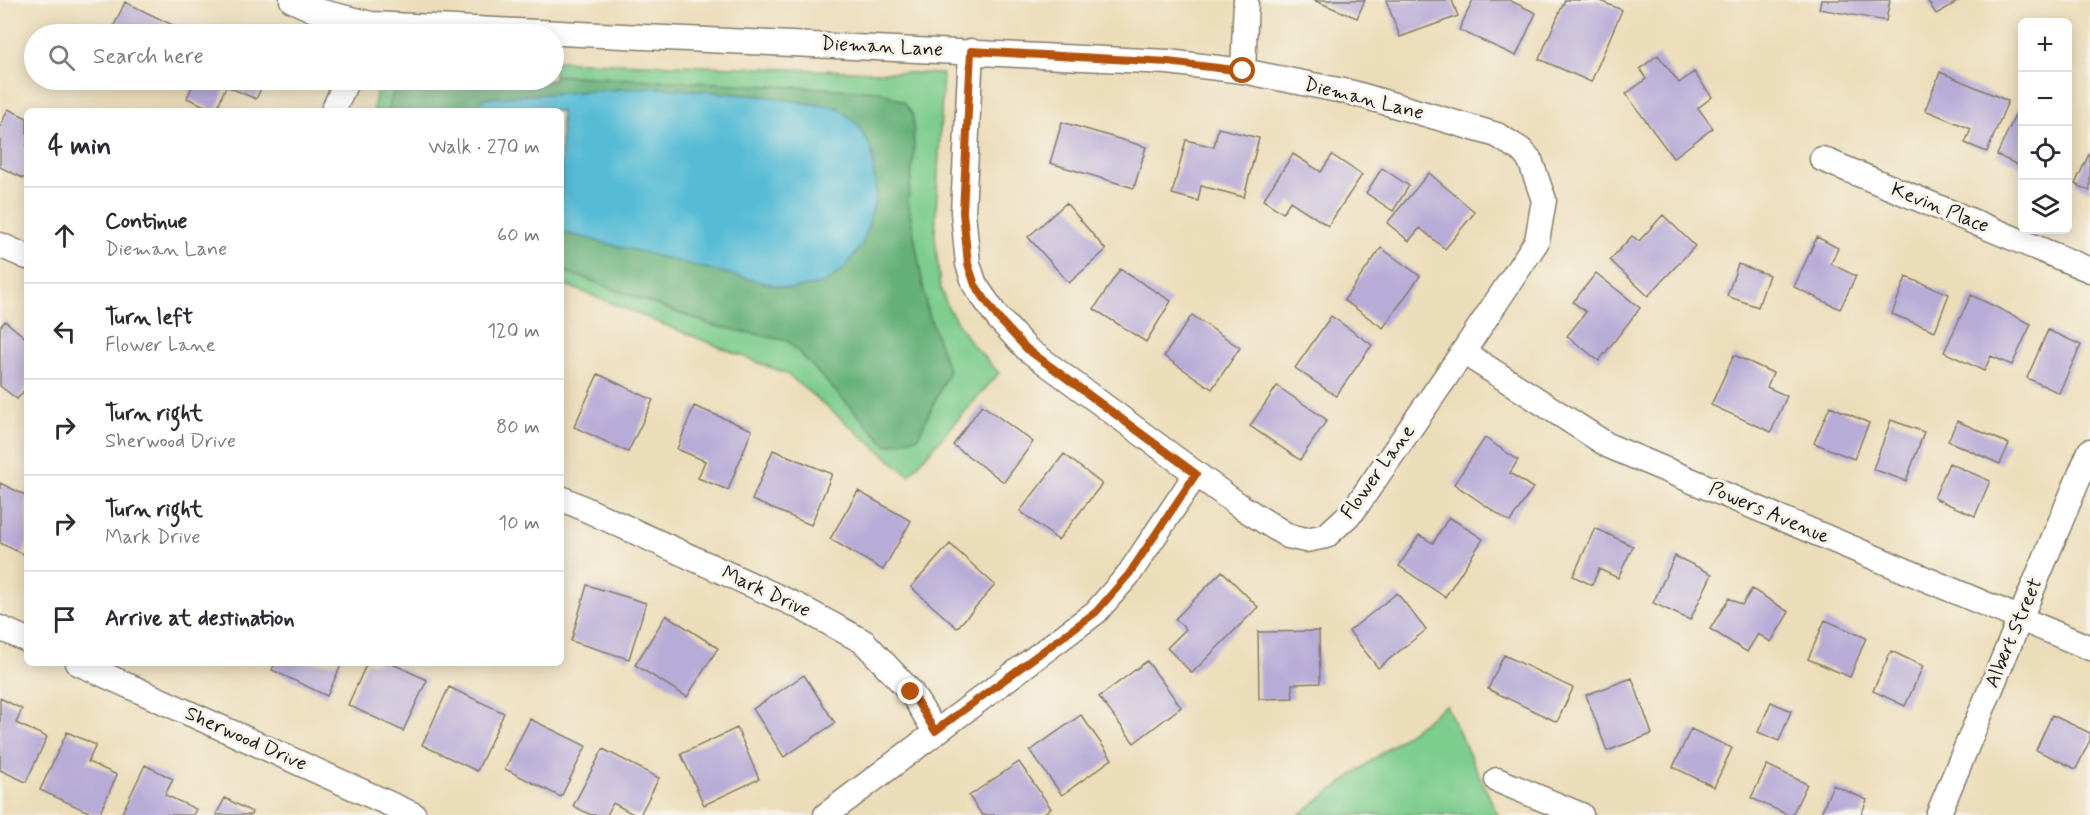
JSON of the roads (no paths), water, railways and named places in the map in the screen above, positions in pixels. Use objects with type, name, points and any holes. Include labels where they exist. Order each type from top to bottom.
[{"type":"street","name":"Dieman Lane","points":[[292,0],[355,24]]},
{"type":"street","points":[[1243,71],[1246,0]]},
{"type":"street","name":"Dieman Lane","points":[[564,36],[971,51],[1168,62],[1243,71],[1353,93],[1497,135],[1521,150],[1530,160],[1544,200],[1537,241],[1463,352]]},
{"type":"street","name":"Flower Lane","points":[[971,51],[963,212],[968,264],[975,285],[998,318],[1027,349],[1240,506],[1288,536],[1306,540],[1326,536],[1353,511],[1463,352]]},
{"type":"street","points":[[334,108],[342,90]]},
{"type":"street","name":"Kevin Place","points":[[1822,159],[2090,270]]},
{"type":"street","points":[[0,245],[24,256]]},
{"type":"street","name":"Powers Avenue","points":[[1463,352],[1609,446],[2090,648]]},
{"type":"street","name":"Albert Street","points":[[1938,815],[2090,451]]},
{"type":"street","points":[[826,815],[1096,612],[1129,574],[1196,474]]},
{"type":"street","name":"Mark Drive","points":[[564,499],[798,606],[864,642],[911,692],[935,731]]},
{"type":"street","points":[[0,628],[24,639]]},
{"type":"street","name":"Sherwood Drive","points":[[85,666],[414,815]]},
{"type":"street","points":[[1497,780],[1581,815]]},
{"type":"water","points":[[655,87],[770,97],[838,108],[858,125],[872,150],[876,198],[863,243],[845,268],[823,284],[789,289],[564,233],[564,108],[476,108],[484,98]]}]
